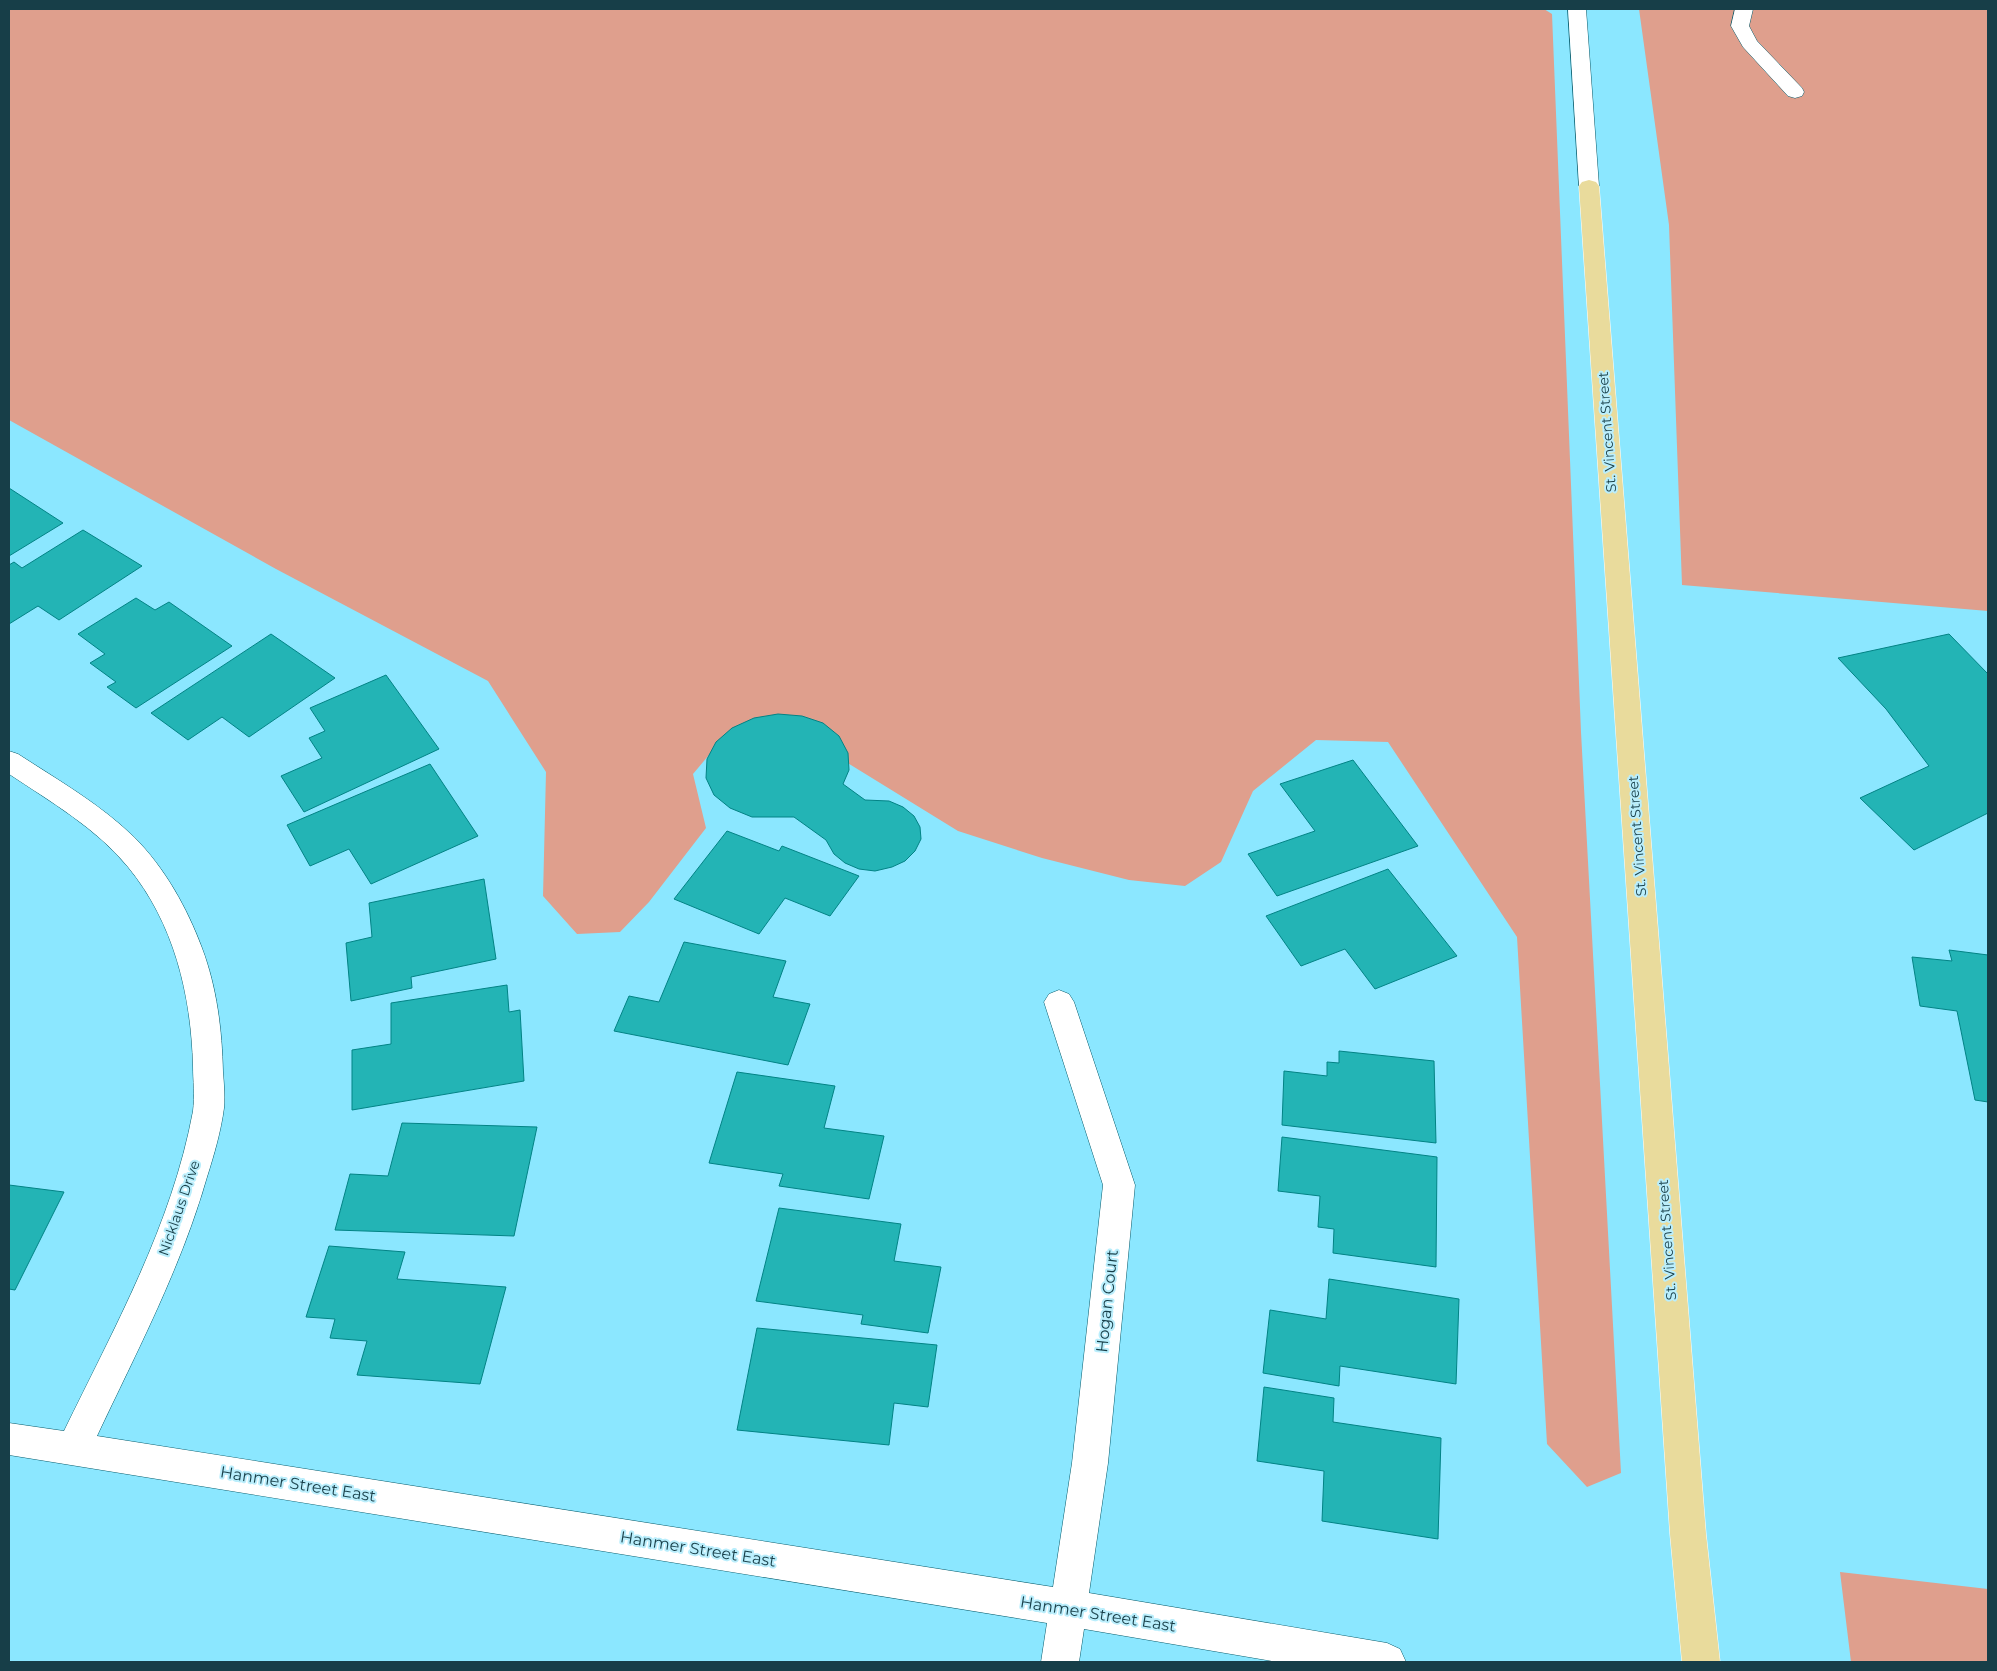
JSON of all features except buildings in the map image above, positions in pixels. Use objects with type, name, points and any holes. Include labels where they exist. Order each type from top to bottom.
[{"type":"main road","name":"St. Vincent Street","points":[[1589,186],[1688,1524],[1700,1662]]},
{"type":"street","name":"St. Vincent Street","points":[[1577,9],[1589,186]]},
{"type":"street","points":[[1744,9],[1740,26],[1749,43],[1795,92]]},
{"type":"street","name":"Nicklaus Drive","points":[[9,761],[92,816],[138,860],[176,916],[199,978],[208,1042],[208,1109],[191,1183],[166,1249],[74,1448]]},
{"type":"street","name":"Hogan Court","points":[[1059,1002],[1119,1185],[1090,1463],[1060,1662]]},
{"type":"street","name":"Hanmer Street East","points":[[9,1439],[1068,1608],[1387,1662]]},
{"type":"shaded area","points":[[9,9],[1544,9],[1552,14],[1581,732],[1621,1473],[1587,1487],[1547,1444],[1517,937],[1388,742],[1316,740],[1253,791],[1221,862],[1185,886],[1129,880],[1042,858],[958,831],[846,762],[719,743],[693,774],[706,828],[649,902],[620,932],[577,934],[543,896],[546,772],[488,681],[276,569],[9,420]]},
{"type":"shaded area","points":[[1639,9],[1988,9],[1988,611],[1682,585],[1669,225]]},
{"type":"shaded area","points":[[1840,1572],[1988,1589],[1988,1662],[1851,1662]]}]
